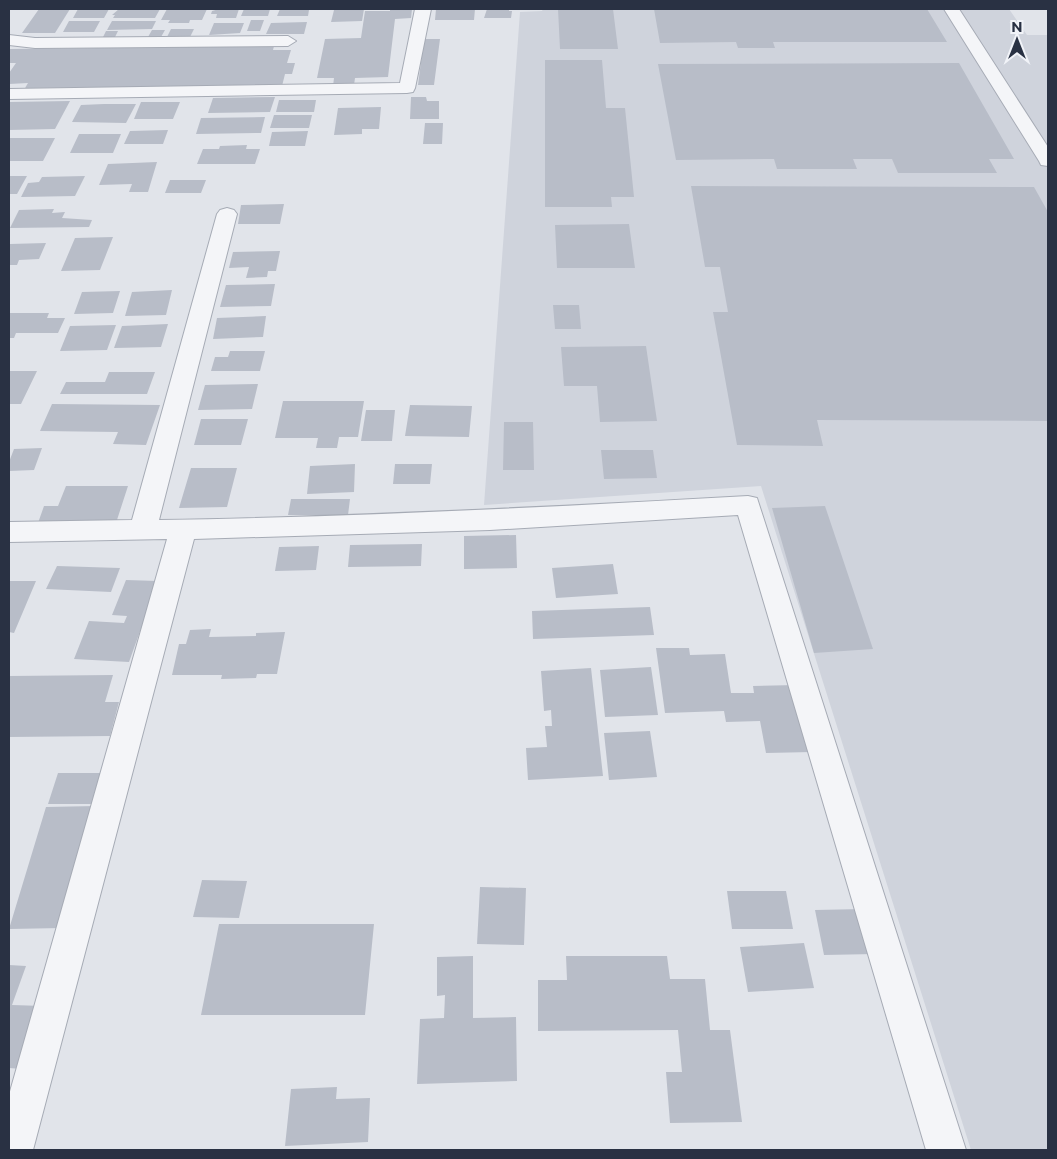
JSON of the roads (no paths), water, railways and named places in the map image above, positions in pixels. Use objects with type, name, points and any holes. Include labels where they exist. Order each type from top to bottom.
[{"type":"street","points":[[9,94],[408,88],[423,9]]},
{"type":"street","points":[[951,9],[1048,160]]},
{"type":"street","points":[[9,40],[35,43],[288,41]]},
{"type":"street","points":[[143,530],[227,214]]},
{"type":"street","points":[[9,532],[490,520],[748,505],[946,1150]]},
{"type":"street","points":[[13,1150],[183,529]]}]
